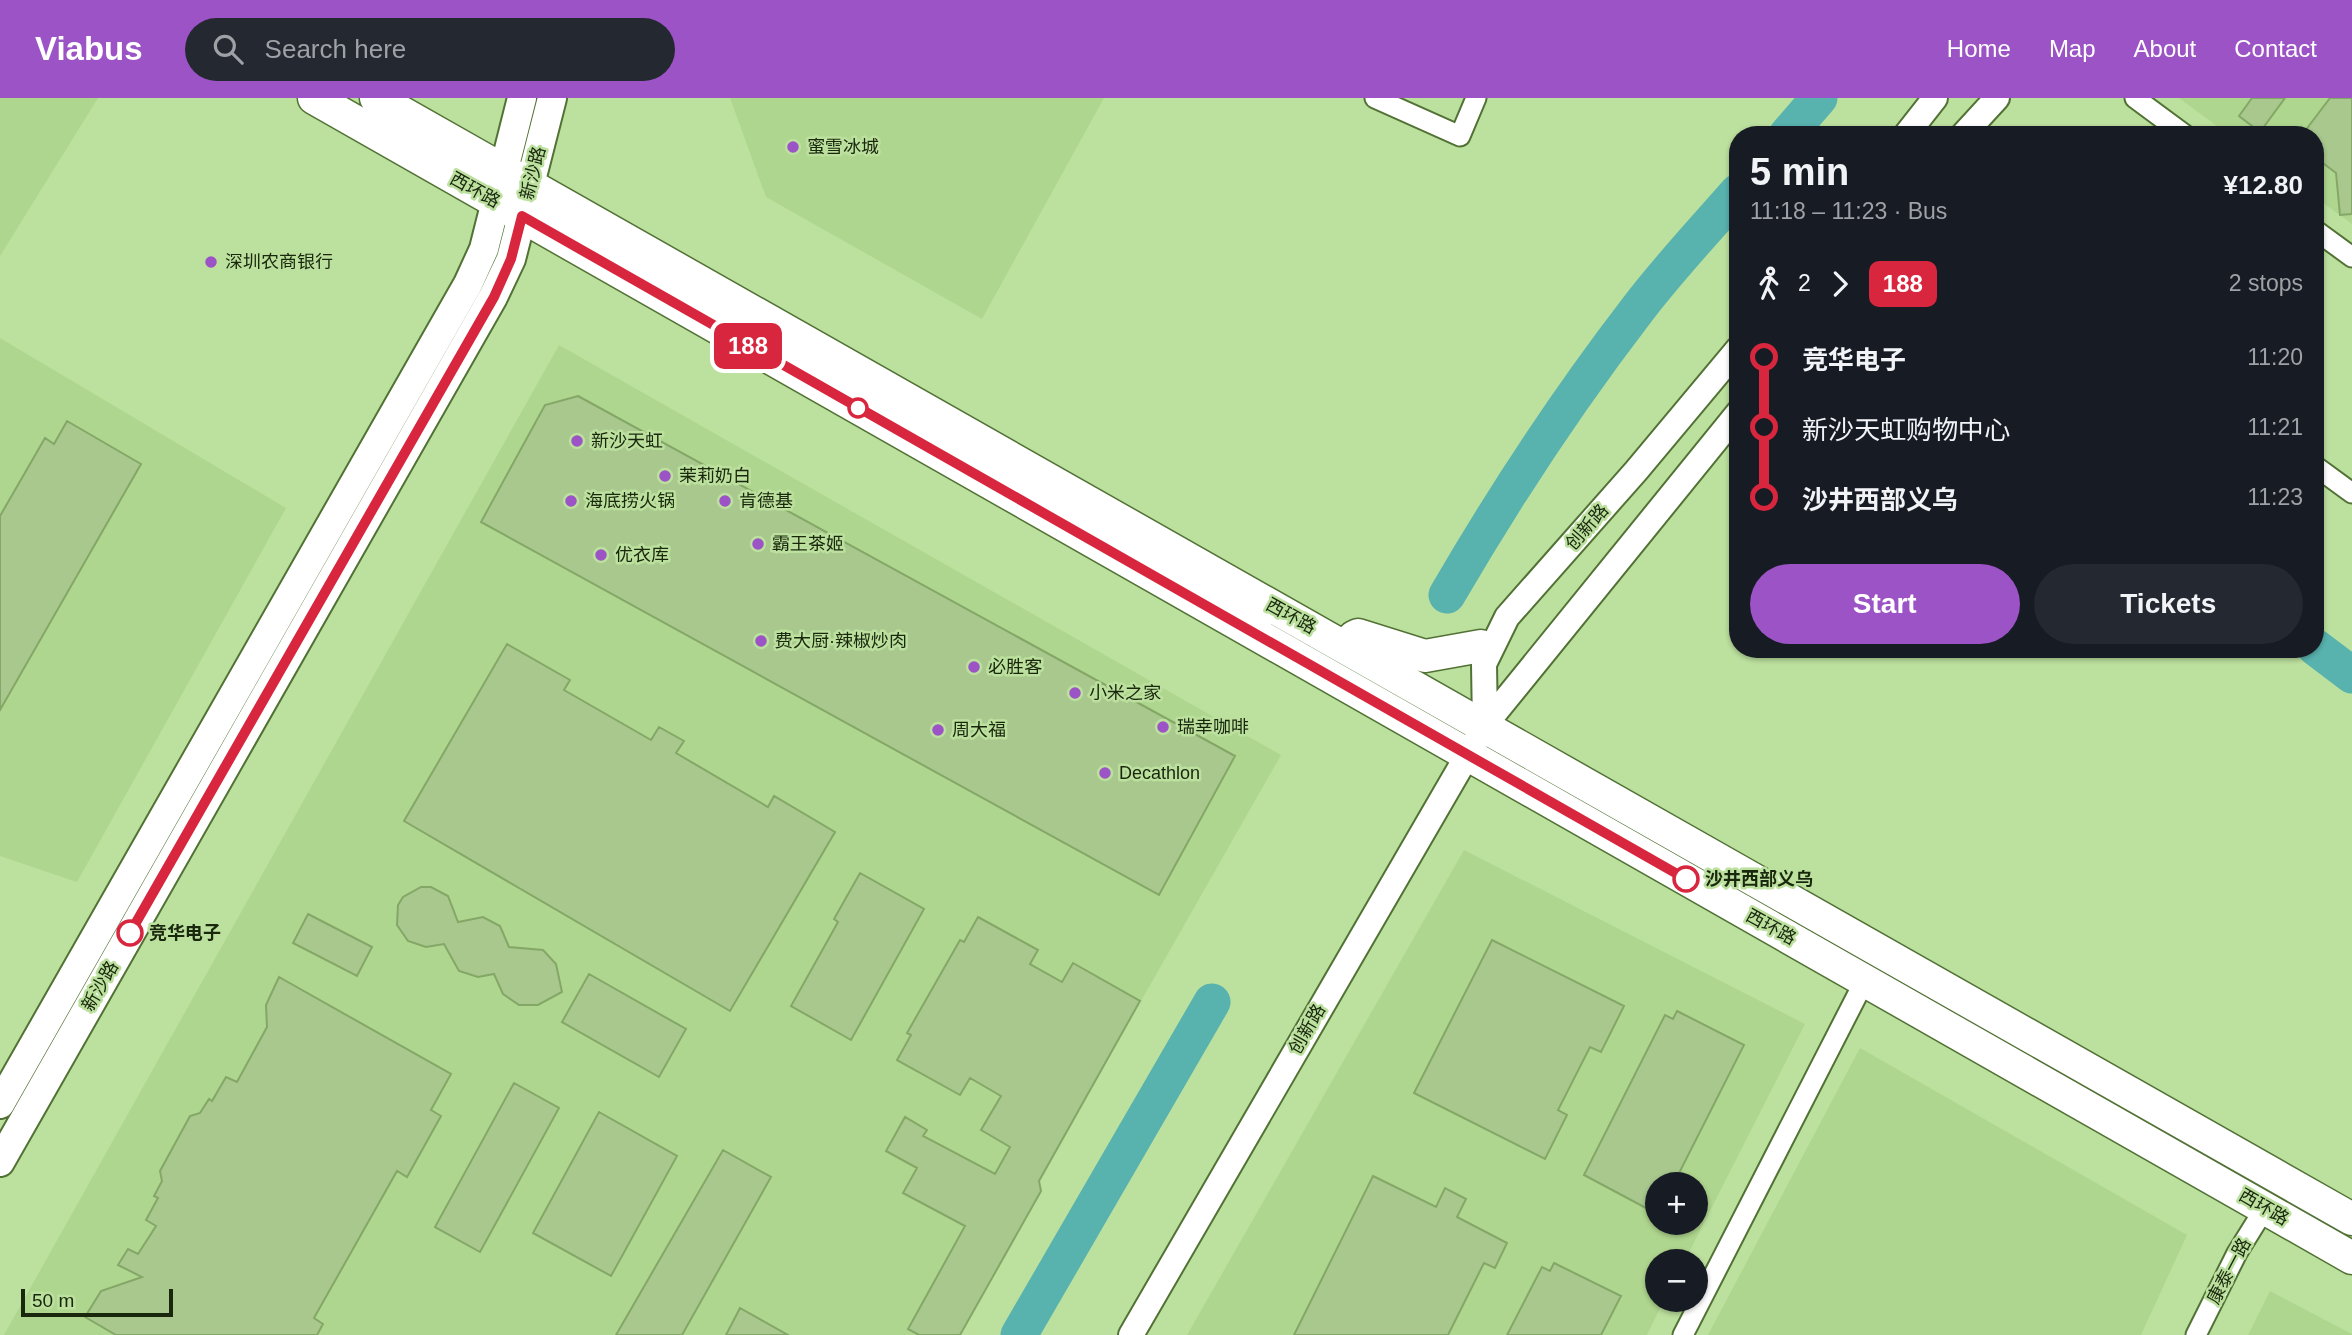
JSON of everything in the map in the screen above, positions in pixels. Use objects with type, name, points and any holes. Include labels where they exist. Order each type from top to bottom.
[{"type":"main road","name":"西环路","points":[[313,98],[512,194],[1339,643],[2352,1219]]},
{"type":"main road","name":"西环路","points":[[376,98],[512,194],[1465,755],[2352,1258]]},
{"type":"main road","name":"新沙路","points":[[0,1162],[494,297],[511,259],[512,194],[522,98]]},
{"type":"main road","name":"新沙路","points":[[0,1104],[468,284],[512,194],[552,98]]},
{"type":"main road","points":[[1339,643],[1359,635],[1425,656],[1481,646]]},
{"type":"street","points":[[1376,98],[1460,136],[1476,98]]},
{"type":"street","points":[[1913,126],[1936,98]]},
{"type":"street","points":[[1971,126],[1997,98]]},
{"type":"street","points":[[2135,98],[2173,126]]},
{"type":"street","points":[[2324,237],[2352,257]]},
{"type":"street","name":"创新路","points":[[1485,725],[1484,664],[1507,617],[1636,471],[1729,359]]},
{"type":"street","name":"创新路","points":[[1131,1335],[1465,755],[1485,725],[1729,424]]},
{"type":"street","points":[[2324,473],[2352,493]]},
{"type":"street","points":[[1683,1335],[1866,980]]},
{"type":"street","name":"康泰一路","points":[[2196,1335],[2237,1253],[2265,1208]]},
{"type":"shaded area","points":[[0,98],[98,98],[0,256]]},
{"type":"shaded area","points":[[730,98],[1104,98],[982,319],[766,197]]},
{"type":"shaded area","points":[[2179,98],[2352,98],[2352,224],[2324,204],[2324,126],[2217,126]]},
{"type":"shaded area","points":[[0,338],[286,508],[77,882],[0,856]]},
{"type":"shaded area","points":[[559,345],[1281,755],[951,1335],[4,1335]]},
{"type":"shaded area","points":[[1464,850],[1805,1024],[1708,1215],[1708,1172],[1645,1172],[1645,1235],[1698,1235],[1691,1249],[1645,1249],[1645,1312],[1658,1312],[1647,1335],[1187,1335]]},
{"type":"shaded area","points":[[1860,1048],[2187,1235],[2141,1335],[1708,1335]]},
{"type":"shaded area","points":[[2270,1291],[2352,1334],[2352,1335],[2248,1335]]},
{"type":"building","points":[[2252,98],[2285,98],[2264,126],[2252,126],[2239,116]]},
{"type":"building","points":[[2330,98],[2352,98],[2352,214],[2340,215],[2336,173],[2324,164],[2324,126],[2309,126]]},
{"type":"building","points":[[578,396],[1235,756],[1159,895],[481,522],[545,405]]},
{"type":"building","points":[[67,421],[141,464],[0,710],[0,516],[45,438],[54,444]]},
{"type":"building","points":[[507,644],[570,680],[564,690],[651,740],[659,727],[684,741],[676,753],[768,807],[774,796],[835,832],[730,1011],[404,821]]},
{"type":"building","points":[[860,873],[924,909],[851,1040],[791,1006],[838,922],[834,919]]},
{"type":"building","points":[[421,887],[431,887],[448,896],[458,922],[483,917],[500,926],[509,947],[543,950],[556,964],[562,992],[538,1005],[519,1005],[503,994],[494,974],[478,977],[459,971],[444,944],[426,947],[408,941],[397,925],[398,905],[403,897]]},
{"type":"building","points":[[308,914],[372,947],[357,976],[293,943]]},
{"type":"building","points":[[978,917],[1038,950],[1030,964],[1062,982],[1073,963],[1140,1001],[1039,1181],[1041,1191],[960,1335],[919,1335],[908,1329],[965,1226],[903,1193],[917,1168],[886,1151],[905,1117],[927,1130],[923,1136],[995,1174],[1010,1147],[981,1130],[1001,1096],[970,1078],[960,1095],[897,1060],[911,1035],[907,1033],[960,940],[964,942]]},
{"type":"building","points":[[1492,940],[1624,1006],[1601,1052],[1590,1047],[1558,1110],[1567,1115],[1545,1159],[1414,1093]]},
{"type":"building","points":[[589,974],[686,1029],[659,1077],[562,1022]]},
{"type":"building","points":[[279,977],[451,1074],[431,1110],[441,1116],[407,1177],[397,1171],[314,1318],[323,1324],[317,1335],[116,1335],[85,1317],[101,1291],[142,1277],[118,1265],[128,1249],[138,1254],[156,1226],[146,1220],[158,1198],[154,1196],[162,1181],[160,1171],[190,1116],[200,1113],[209,1099],[212,1101],[226,1077],[237,1082],[267,1027],[266,1005]]},
{"type":"building","points":[[1677,1011],[1744,1045],[1680,1172],[1645,1172],[1645,1207],[1584,1175],[1665,1015],[1673,1019]]},
{"type":"building","points":[[514,1083],[559,1108],[480,1252],[435,1227]]},
{"type":"building","points":[[599,1112],[677,1156],[611,1276],[533,1233]]},
{"type":"building","points":[[723,1150],[771,1177],[682,1335],[616,1335]]},
{"type":"building","points":[[1373,1176],[1436,1207],[1445,1188],[1466,1199],[1457,1217],[1507,1243],[1495,1268],[1484,1263],[1448,1335],[1294,1335]]},
{"type":"building","points":[[1554,1263],[1621,1296],[1601,1335],[1507,1335],[1542,1267],[1550,1271]]},
{"type":"building","points":[[740,1308],[788,1335],[726,1335]]},
{"type":"waterway","points":[[1795,126],[1819,98]]},
{"type":"waterway","points":[[1447,595],[1561,414],[1611,344],[1649,295],[1729,202]]},
{"type":"waterway","points":[[2324,654],[2352,675]]},
{"type":"waterway","points":[[1019,1335],[1212,1002]]},
{"type":"bus line","name":"188","points":[[130,933],[494,297],[511,259],[522,216],[1686,879]]},
{"type":"place","name":"蜜雪冰城","points":[[793,147]]},
{"type":"place","name":"深圳农商银行","points":[[211,262]]},
{"type":"place","name":"新沙天虹","points":[[577,441]]},
{"type":"place","name":"茉莉奶白","points":[[665,476]]},
{"type":"place","name":"海底捞火锅","points":[[571,501]]},
{"type":"place","name":"肯德基","points":[[725,501]]},
{"type":"place","name":"霸王茶姬","points":[[758,544]]},
{"type":"place","name":"优衣库","points":[[601,555]]},
{"type":"place","name":"费大厨·辣椒炒肉","points":[[761,641]]},
{"type":"place","name":"必胜客","points":[[974,667]]},
{"type":"place","name":"小米之家","points":[[1075,693]]},
{"type":"place","name":"瑞幸咖啡","points":[[1163,727]]},
{"type":"place","name":"周大福","points":[[938,730]]},
{"type":"place","name":"Decathlon","points":[[1105,773]]},
{"type":"place","name":"沙井西部义乌","points":[[1686,879]]},
{"type":"place","name":"竞华电子","points":[[130,933]]}]
